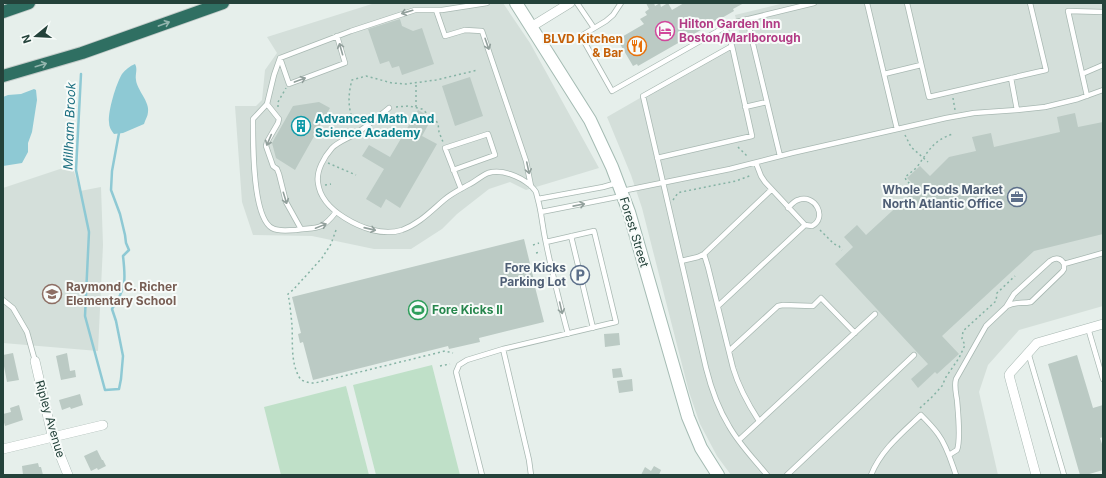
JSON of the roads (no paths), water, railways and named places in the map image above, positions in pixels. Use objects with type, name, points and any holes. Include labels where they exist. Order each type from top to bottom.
[{"type":"highway","points":[[3,12],[29,3]]},
{"type":"highway","points":[[3,76],[82,53],[223,3]]},
{"type":"main road","name":"Forest Street","points":[[516,3],[590,120],[604,148],[621,190],[688,417],[701,448],[718,475]]},
{"type":"street","points":[[531,27],[570,3]]},
{"type":"street","points":[[1036,475],[1009,377],[1012,370],[1035,344],[1103,324]]},
{"type":"street","name":"Ripley Avenue","points":[[35,361],[53,437],[68,475]]},
{"type":"street","points":[[3,449],[103,425]]},
{"type":"lane","points":[[336,212],[328,223],[318,228],[278,230],[271,228],[265,222],[260,210],[254,165],[252,119],[267,104],[280,58],[337,36],[416,10],[436,10],[487,3]]},
{"type":"lane","points":[[577,3],[594,28]]},
{"type":"lane","points":[[621,3],[610,18],[581,36],[612,91],[732,23],[814,3]]},
{"type":"lane","points":[[867,3],[897,129]]},
{"type":"lane","points":[[907,3],[929,97],[1046,70],[1030,3]]},
{"type":"lane","points":[[436,10],[445,36],[465,30],[482,31],[526,161],[531,186]]},
{"type":"lane","points":[[1087,96],[1068,11],[1103,12]]},
{"type":"lane","points":[[747,19],[780,156]]},
{"type":"lane","points":[[657,158],[752,136],[732,46],[725,27]]},
{"type":"lane","points":[[280,58],[289,84],[345,63],[337,36]]},
{"type":"lane","points":[[732,46],[643,96],[681,261],[712,386],[723,415],[731,430],[767,475]]},
{"type":"lane","points":[[884,74],[921,65]]},
{"type":"lane","points":[[1082,74],[1103,65]]},
{"type":"lane","points":[[1011,78],[1016,110]]},
{"type":"lane","points":[[541,212],[621,190],[726,170],[780,156],[956,116],[1054,105],[1103,90]]},
{"type":"lane","points":[[745,107],[767,102]]},
{"type":"lane","points":[[267,104],[278,119],[278,123],[267,142],[267,149],[273,166],[277,169],[279,174],[286,202],[301,229]]},
{"type":"lane","points":[[389,108],[361,130],[336,144],[330,150],[318,172],[318,187],[329,206],[356,224],[370,230],[386,232],[401,230],[410,227],[429,214],[446,198],[489,173],[501,172],[515,176],[531,186],[536,192],[546,242],[568,334]]},
{"type":"lane","points":[[453,170],[495,155],[488,134],[445,148],[453,170],[461,189]]},
{"type":"lane","points":[[756,163],[762,179],[771,190],[788,208],[805,225],[810,227],[817,222],[819,212],[815,204],[809,200],[801,199],[788,208]]},
{"type":"lane","points":[[538,200],[603,187],[621,190]]},
{"type":"lane","points":[[681,261],[704,254],[771,190]]},
{"type":"lane","points":[[718,306],[805,225]]},
{"type":"lane","points":[[482,475],[456,372],[459,365],[467,360],[503,349],[616,322],[594,231],[546,242]]},
{"type":"lane","points":[[571,236],[594,328]]},
{"type":"lane","points":[[1064,264],[1103,252]]},
{"type":"lane","points":[[704,254],[729,351],[740,387],[759,421]]},
{"type":"lane","points":[[949,455],[957,450],[959,444],[955,386],[956,376],[984,327],[1006,307],[1014,294],[1050,260],[1058,258],[1061,260],[1064,264],[1062,272],[1031,302],[1015,303],[1006,307]]},
{"type":"lane","points":[[729,351],[778,306],[813,306],[822,298],[855,333]]},
{"type":"lane","points":[[3,300],[13,308],[27,332],[35,361]]},
{"type":"lane","points":[[739,440],[875,314]]},
{"type":"lane","points":[[1088,328],[1103,379]]},
{"type":"lane","points":[[503,349],[529,460],[531,475]]},
{"type":"lane","points":[[1028,352],[1064,475]]},
{"type":"lane","points":[[787,475],[914,355]]},
{"type":"lane","points":[[871,475],[884,452],[921,415],[939,435],[949,455],[956,475]]},
{"type":"water","points":[[135,64],[137,84],[147,104],[148,115],[144,124],[123,133],[114,134],[109,125],[109,117],[117,84],[122,74]]},
{"type":"water","points":[[34,89],[36,90],[37,100],[32,132],[28,143],[28,152],[22,163],[3,166],[3,97],[21,94]]},
{"type":"waterway","name":"Millham Brook","points":[[81,74],[76,170],[89,232],[85,316],[105,390],[119,389],[121,379],[123,356],[112,309],[120,296],[124,284],[125,272],[123,256],[129,250],[126,243],[120,214],[111,190],[112,171],[119,133]]},
{"type":"place","name":"Hilton Garden Inn Boston/Marlborough","points":[[665,31]]},
{"type":"place","name":"BLVD Kitchen & Bar","points":[[637,46]]},
{"type":"place","name":"Advanced Math And Science Academy","points":[[301,126]]},
{"type":"place","name":"Whole Foods Market North Atlantic Office","points":[[1017,197]]},
{"type":"place","name":"Fore Kicks Parking Lot","points":[[580,275]]},
{"type":"place","name":"Raymond C. Richer Elementary School","points":[[52,294]]},
{"type":"place","name":"Fore Kicks II","points":[[418,310]]}]
